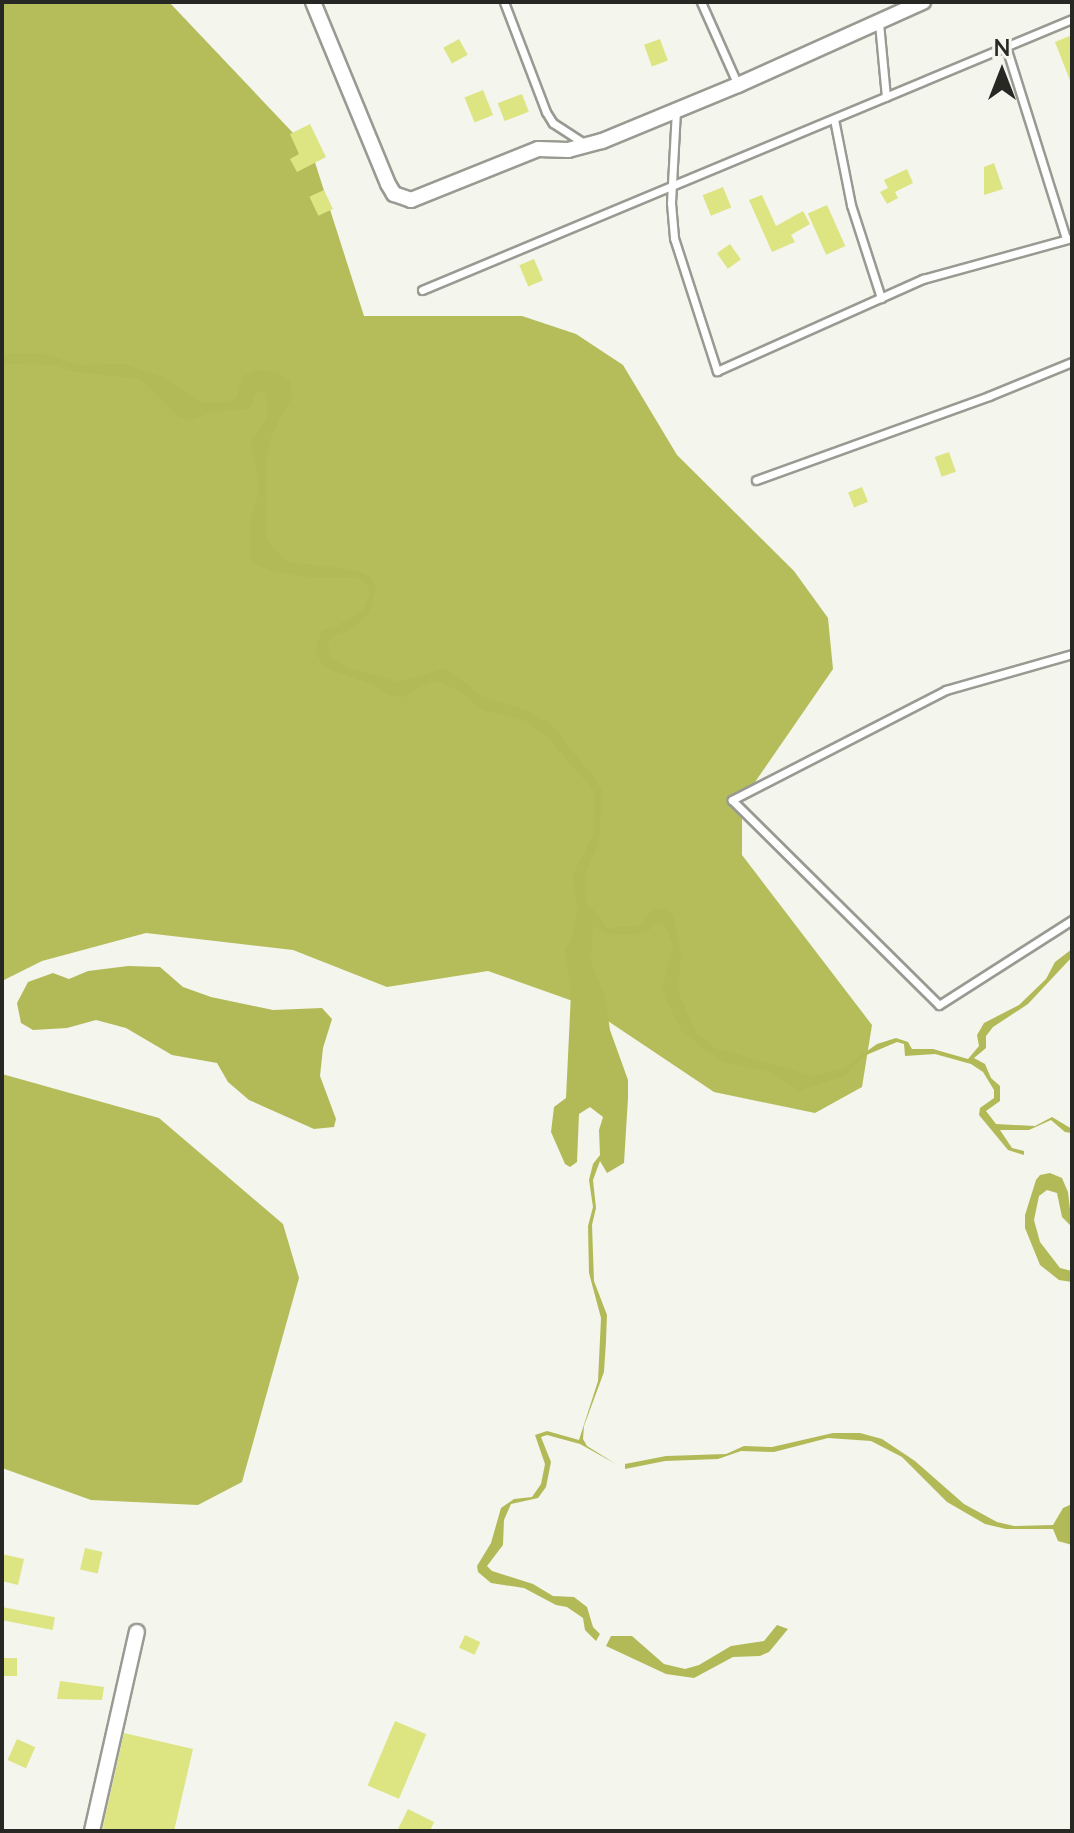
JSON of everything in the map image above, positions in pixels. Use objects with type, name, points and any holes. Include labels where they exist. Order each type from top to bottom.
[{"type":"street","points":[[313,2],[388,184],[401,198],[423,198],[538,149],[568,150],[602,141],[738,85],[923,2]]},
{"type":"street","points":[[881,2],[883,20]]},
{"type":"street","points":[[92,1831],[137,1632]]},
{"type":"lane","points":[[504,2],[546,112],[553,123],[585,144]]},
{"type":"lane","points":[[701,2],[738,85]]},
{"type":"lane","points":[[422,290],[1072,19]]},
{"type":"lane","points":[[883,20],[886,97]]},
{"type":"lane","points":[[676,110],[674,238],[717,371],[923,279],[1069,238],[1006,47]]},
{"type":"lane","points":[[834,119],[851,205],[881,298]]},
{"type":"lane","points":[[756,480],[989,396],[1072,362]]},
{"type":"lane","points":[[1072,654],[946,690],[732,800],[939,1005],[1072,920]]},
{"type":"shaded area","points":[[2,2],[169,2],[312,153],[364,316],[522,316],[576,334],[623,365],[677,455],[794,571],[828,618],[833,669],[742,801],[742,855],[872,1025],[862,1087],[815,1113],[714,1092],[584,1005],[488,971],[387,987],[293,950],[146,933],[42,961],[2,981]]},
{"type":"shaded area","points":[[43,353],[79,365],[125,364],[161,376],[200,402],[229,402],[237,397],[242,377],[253,370],[278,372],[290,381],[292,397],[272,434],[266,461],[266,538],[287,562],[349,569],[366,574],[376,586],[369,614],[349,631],[333,636],[328,643],[329,657],[349,668],[398,682],[446,668],[482,696],[526,710],[551,724],[602,788],[599,843],[584,877],[586,901],[608,928],[638,926],[653,909],[665,909],[673,914],[681,954],[678,991],[696,1033],[713,1047],[813,1076],[843,1068],[877,1044],[896,1038],[908,1042],[912,1049],[933,1049],[968,1059],[979,1046],[977,1035],[984,1023],[1019,1005],[1046,979],[1055,962],[1072,949],[1072,957],[1028,1004],[993,1027],[986,1036],[986,1048],[974,1058],[985,1064],[991,1078],[1000,1086],[1000,1101],[986,1111],[996,1124],[1035,1126],[1052,1117],[1072,1129],[1072,1133],[1065,1132],[1051,1120],[1029,1130],[1000,1130],[1012,1148],[1024,1151],[1024,1155],[1008,1150],[979,1115],[980,1108],[994,1098],[994,1090],[983,1072],[971,1064],[935,1054],[905,1056],[904,1044],[897,1042],[864,1056],[846,1075],[800,1091],[771,1072],[723,1062],[682,1032],[665,998],[663,986],[673,945],[665,926],[657,923],[648,931],[613,935],[593,926],[591,962],[605,995],[610,1030],[628,1080],[628,1098],[624,1163],[607,1173],[600,1161],[593,1180],[596,1208],[592,1225],[594,1281],[607,1315],[606,1341],[604,1372],[584,1426],[583,1439],[587,1446],[616,1464],[580,1444],[547,1435],[541,1437],[551,1462],[546,1487],[538,1498],[511,1504],[504,1520],[503,1545],[487,1566],[492,1571],[533,1584],[553,1596],[574,1597],[587,1607],[593,1627],[600,1634],[596,1641],[585,1630],[583,1618],[567,1607],[556,1605],[524,1588],[491,1583],[478,1572],[477,1566],[491,1543],[501,1508],[514,1499],[532,1497],[541,1484],[545,1464],[535,1435],[547,1431],[579,1440],[598,1381],[601,1318],[589,1273],[588,1226],[593,1207],[589,1180],[593,1164],[600,1155],[599,1130],[603,1117],[590,1107],[579,1114],[577,1162],[570,1167],[565,1164],[551,1132],[554,1107],[566,1098],[571,993],[564,948],[571,941],[577,910],[572,876],[593,835],[595,792],[546,736],[526,721],[483,710],[455,689],[438,682],[429,682],[404,697],[390,695],[370,684],[323,667],[315,650],[322,630],[337,626],[364,609],[370,593],[365,581],[356,577],[309,577],[271,571],[254,563],[250,556],[251,516],[258,495],[258,479],[250,440],[268,418],[266,393],[257,392],[249,409],[213,412],[192,420],[178,417],[140,379],[75,372],[54,365],[2,364],[4,354]]},
{"type":"shaded area","points":[[128,966],[160,967],[183,987],[211,997],[273,1010],[322,1008],[332,1019],[323,1048],[320,1076],[336,1119],[334,1127],[314,1129],[249,1100],[228,1082],[217,1063],[172,1055],[126,1028],[96,1020],[67,1028],[33,1030],[21,1023],[17,1003],[28,982],[53,973],[69,979],[88,971]]},
{"type":"shaded area","points":[[2,1074],[159,1118],[283,1224],[299,1278],[242,1482],[198,1505],[91,1500],[2,1468]]},
{"type":"shaded area","points":[[1050,1173],[1062,1178],[1068,1192],[1072,1227],[1062,1217],[1057,1193],[1047,1190],[1039,1196],[1034,1220],[1040,1242],[1060,1268],[1072,1271],[1072,1282],[1059,1280],[1040,1265],[1025,1228],[1025,1215],[1036,1180],[1040,1175]]},
{"type":"shaded area","points":[[833,1433],[860,1433],[882,1439],[915,1461],[964,1504],[997,1522],[1014,1526],[1053,1525],[1063,1508],[1072,1504],[1072,1545],[1058,1541],[1053,1529],[1006,1529],[985,1524],[947,1502],[902,1457],[871,1441],[828,1438],[774,1452],[741,1451],[718,1459],[665,1461],[625,1469],[625,1464],[666,1456],[726,1454],[744,1446],[772,1447]]},
{"type":"shaded area","points":[[777,1625],[788,1629],[769,1652],[760,1656],[733,1657],[694,1678],[666,1674],[606,1646],[611,1636],[632,1636],[664,1664],[685,1669],[699,1665],[731,1646],[764,1641]]},
{"type":"building","points":[[1072,35],[1072,83],[1071,83],[1055,42]]},
{"type":"building","points":[[459,39],[468,55],[452,63],[443,48]]},
{"type":"building","points":[[660,39],[668,61],[652,66],[644,45]]},
{"type":"building","points":[[483,90],[493,115],[475,123],[464,97]]},
{"type":"building","points":[[522,94],[529,112],[505,121],[498,103]]},
{"type":"building","points":[[310,124],[326,157],[297,172],[290,159],[299,154],[290,134]]},
{"type":"building","points":[[994,163],[1003,189],[984,195],[984,167]]},
{"type":"building","points":[[907,169],[913,183],[895,192],[898,198],[887,204],[880,192],[888,188],[884,180]]},
{"type":"building","points":[[723,187],[731,207],[711,216],[703,195]]},
{"type":"building","points":[[324,190],[333,209],[318,216],[309,197]]},
{"type":"building","points":[[762,195],[776,226],[803,211],[810,224],[791,235],[795,242],[772,252],[749,200]]},
{"type":"building","points":[[827,205],[845,246],[826,255],[808,214]]},
{"type":"building","points":[[730,244],[741,260],[728,269],[717,253]]},
{"type":"building","points":[[534,259],[543,280],[528,286],[519,265]]},
{"type":"building","points":[[949,452],[956,472],[942,477],[935,457]]},
{"type":"building","points":[[862,487],[868,502],[854,507],[848,493]]},
{"type":"building","points":[[85,1548],[103,1552],[98,1573],[80,1569]]},
{"type":"building","points":[[2,1554],[24,1559],[18,1585],[2,1581]]},
{"type":"building","points":[[2,1607],[55,1617],[53,1630],[2,1620]]},
{"type":"building","points":[[465,1635],[480,1642],[474,1655],[459,1648]]},
{"type":"building","points":[[3,1658],[17,1658],[17,1676],[3,1676]]},
{"type":"building","points":[[60,1681],[104,1687],[102,1700],[57,1699]]},
{"type":"building","points":[[395,1721],[426,1734],[399,1799],[368,1785]]},
{"type":"building","points":[[124,1733],[193,1749],[174,1831],[102,1831]]},
{"type":"building","points":[[17,1739],[35,1747],[26,1768],[8,1760]]},
{"type":"building","points":[[408,1809],[434,1822],[430,1831],[397,1831]]}]
